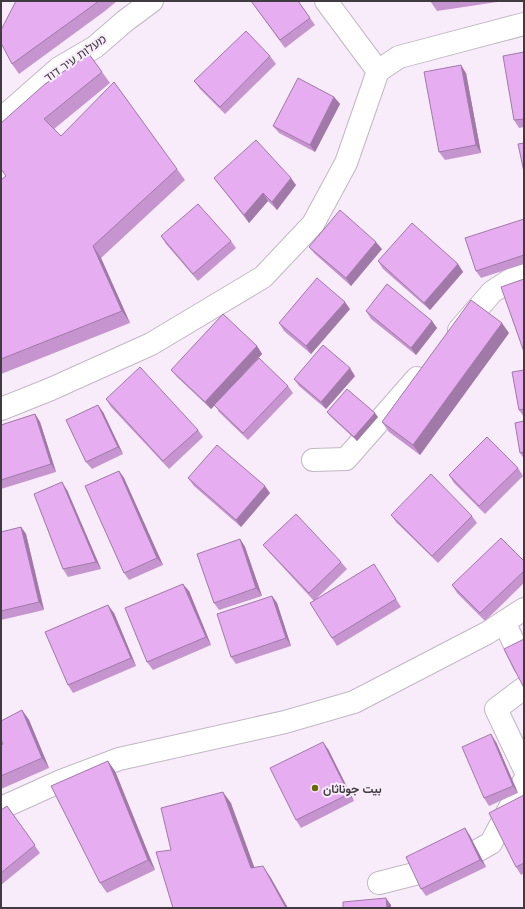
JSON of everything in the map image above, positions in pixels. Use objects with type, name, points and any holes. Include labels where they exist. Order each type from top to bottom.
[{"type":"street","name":"מעלות עיר דוד","points":[[1,119],[59,68],[95,47],[125,21],[152,1]]},
{"type":"street","points":[[326,1],[378,71]]},
{"type":"street","points":[[1,409],[51,390],[151,344],[263,277],[313,224],[346,163],[378,71],[399,57],[524,24]]},
{"type":"street","points":[[445,346],[492,292],[524,271]]},
{"type":"street","points":[[313,460],[346,459],[430,364]]},
{"type":"street","points":[[1,808],[61,781],[119,759],[285,722],[354,702],[488,633],[524,609]]},
{"type":"street","points":[[504,622],[524,664]]},
{"type":"street","points":[[524,688],[496,709],[524,768]]},
{"type":"street","points":[[379,882],[454,864],[491,843],[524,781]]},
{"type":"building","points":[[16,1],[99,1],[12,64],[1,43],[1,30]]},
{"type":"building","points":[[251,1],[298,1],[310,18],[280,40]]},
{"type":"building","points":[[246,31],[270,56],[220,107],[194,81]]},
{"type":"building","points":[[524,52],[524,119],[514,120],[503,56]]},
{"type":"building","points":[[89,54],[102,72],[44,119],[61,136],[114,82],[177,169],[93,246],[122,311],[1,359],[1,180],[6,176],[1,169],[1,123],[45,84]]},
{"type":"building","points":[[461,65],[476,145],[439,152],[424,72]]},
{"type":"building","points":[[298,78],[334,97],[310,145],[273,126]]},
{"type":"building","points":[[256,140],[291,178],[272,202],[263,193],[244,215],[214,178]]},
{"type":"building","points":[[524,143],[524,172],[518,144]]},
{"type":"building","points":[[198,204],[231,241],[193,274],[161,236]]},
{"type":"building","points":[[340,210],[376,242],[346,278],[309,247]]},
{"type":"building","points":[[524,219],[524,255],[476,271],[465,238]]},
{"type":"building","points":[[412,223],[458,264],[424,303],[378,261]]},
{"type":"building","points":[[317,278],[345,302],[306,346],[279,323]]},
{"type":"building","points":[[524,279],[524,352],[501,287]]},
{"type":"building","points":[[387,284],[432,321],[411,348],[366,311]]},
{"type":"building","points":[[471,300],[502,323],[413,445],[382,422]]},
{"type":"building","points":[[223,314],[257,346],[205,402],[171,370]]},
{"type":"building","points":[[323,345],[350,368],[321,402],[294,379]]},
{"type":"building","points":[[259,358],[288,386],[243,433],[214,405]]},
{"type":"building","points":[[140,367],[198,430],[163,461],[106,399]]},
{"type":"building","points":[[524,370],[524,409],[519,410],[512,372]]},
{"type":"building","points":[[347,389],[375,413],[354,437],[327,412]]},
{"type":"building","points":[[98,405],[118,447],[86,462],[66,420]]},
{"type":"building","points":[[35,414],[51,464],[1,480],[1,425]]},
{"type":"building","points":[[524,421],[524,452],[520,453],[515,423]]},
{"type":"building","points":[[487,437],[518,468],[479,506],[449,475]]},
{"type":"building","points":[[217,445],[265,486],[236,520],[188,478]]},
{"type":"building","points":[[119,471],[157,558],[124,573],[85,486]]},
{"type":"building","points":[[431,474],[472,516],[432,556],[391,515]]},
{"type":"building","points":[[62,482],[96,562],[63,569],[34,494]]},
{"type":"building","points":[[296,514],[341,562],[309,593],[263,545]]},
{"type":"building","points":[[21,527],[39,602],[1,611],[1,532]]},
{"type":"building","points":[[501,538],[524,561],[524,571],[480,613],[452,585]]},
{"type":"building","points":[[240,539],[256,588],[214,603],[197,554]]},
{"type":"building","points":[[374,564],[396,599],[332,638],[310,603]]},
{"type":"building","points":[[183,584],[206,637],[147,662],[125,608]]},
{"type":"building","points":[[272,596],[286,638],[231,657],[217,614]]},
{"type":"building","points":[[108,605],[131,658],[68,685],[45,632]]},
{"type":"building","points":[[524,639],[524,688],[504,649]]},
{"type":"building","points":[[22,710],[42,758],[1,776],[1,745],[3,744],[1,740],[1,721]]},
{"type":"building","points":[[491,734],[513,786],[484,798],[462,747]]},
{"type":"building","name":"بيت جوناثان","points":[[323,742],[349,794],[296,820],[270,768]]},
{"type":"building","points":[[108,761],[148,860],[100,883],[51,786]]},
{"type":"building","points":[[223,792],[251,868],[263,866],[286,908],[173,908],[156,852],[171,850],[161,808]]},
{"type":"building","points":[[524,795],[524,863],[516,867],[489,813]]},
{"type":"building","points":[[7,806],[35,845],[1,873],[1,810]]},
{"type":"building","points":[[465,828],[480,860],[421,889],[406,857]]},
{"type":"building","points":[[386,898],[387,908],[343,908],[343,902]]},
{"type":"place","name":"بيت جوناثان","points":[[315,788]]}]
